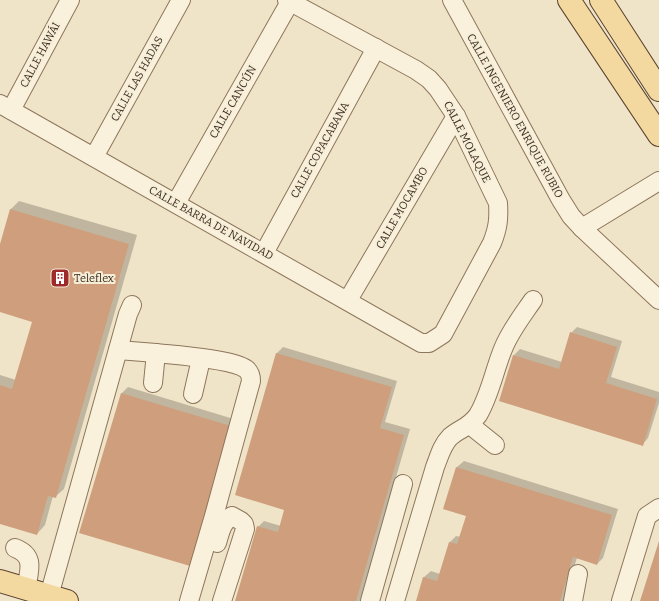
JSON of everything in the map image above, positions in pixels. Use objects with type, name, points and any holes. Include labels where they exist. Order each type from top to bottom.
[{"type":"main road","points":[[569,0],[659,135]]},
{"type":"main road","points":[[601,0],[659,90]]},
{"type":"main road","points":[[0,581],[58,598]]},
{"type":"street","name":"CALLE HAWÁI","points":[[5,107],[70,0]]},
{"type":"street","name":"CALLE LAS HADAS","points":[[94,157],[181,0]]},
{"type":"street","name":"CALLE INGENIERO ENRIQUE RUBIO","points":[[452,0],[571,216],[659,300]]},
{"type":"street","name":"CALLE MOLAQUE","points":[[289,1],[430,79],[456,116],[498,203],[499,217],[492,243],[443,334],[429,343],[421,342]]},
{"type":"street","name":"CALLE CANCÚN","points":[[176,203],[289,1]]},
{"type":"street","name":"CALLE COPACABANA","points":[[264,253],[376,48]]},
{"type":"street","name":"CALLE BARRA DE NAVIDAD","points":[[5,107],[421,342]]},
{"type":"street","name":"CALLE MOCAMBO","points":[[348,300],[456,116]]},
{"type":"street","points":[[582,228],[659,181]]},
{"type":"street","points":[[394,601],[435,467],[443,448],[450,438],[470,425],[484,403],[503,349],[511,333],[533,300]]},
{"type":"street","points":[[58,598],[99,414],[128,314],[132,305]]},
{"type":"street","points":[[118,350],[201,359],[241,366],[249,372],[251,381],[216,510],[188,601]]},
{"type":"street","points":[[153,383],[156,353]]},
{"type":"street","points":[[193,394],[201,359]]},
{"type":"street","points":[[470,425],[495,445]]},
{"type":"street","points":[[370,601],[403,484]]},
{"type":"street","points":[[621,601],[647,516],[659,508]]},
{"type":"street","points":[[201,601],[222,528],[228,518],[232,516],[244,524],[245,530],[222,601]]},
{"type":"street","points":[[15,548],[25,553],[30,564],[26,589]]},
{"type":"street","points":[[573,601],[582,575],[580,601]]},
{"type":"building","name":"Teleflex","points":[[10,209],[129,244],[56,498],[48,496],[37,535],[0,524],[0,385],[12,389],[32,322],[0,312],[0,244]]},
{"type":"building","points":[[570,332],[617,347],[606,383],[657,399],[643,446],[499,401],[513,355],[559,369]]},
{"type":"building","points":[[276,353],[392,387],[380,428],[404,435],[356,601],[235,601],[257,526],[278,532],[284,510],[235,495]]},
{"type":"building","points":[[121,393],[231,426],[190,566],[79,533]]},
{"type":"building","points":[[456,467],[612,515],[597,565],[573,557],[560,601],[416,601],[423,577],[437,581],[449,542],[457,544],[466,516],[443,509]]},
{"type":"building","points":[[659,541],[659,601],[640,601]]},
{"type":"place","name":"Teleflex","points":[[60,278]]}]
